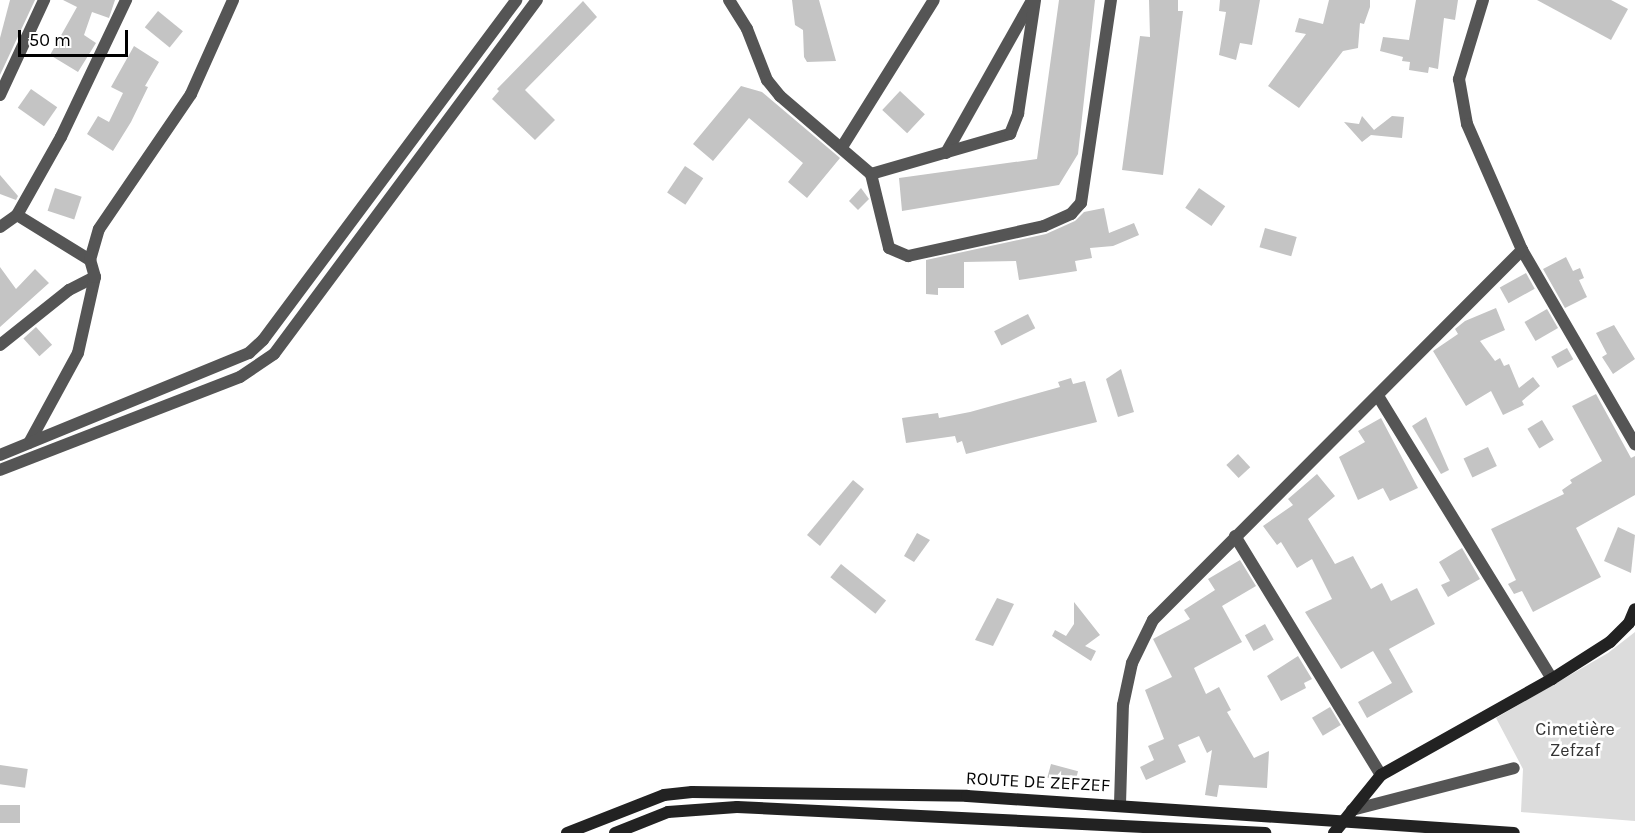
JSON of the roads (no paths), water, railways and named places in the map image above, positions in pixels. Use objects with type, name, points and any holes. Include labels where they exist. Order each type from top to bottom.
[{"type":"main road","points":[[1334,833],[1381,775],[1552,680],[1610,642],[1629,622],[1635,609]]},
{"type":"main road","name":"ROUTE DE ZEFZEF","points":[[567,833],[663,795],[692,792],[967,796],[1348,814],[1514,833]]},
{"type":"main road","points":[[615,833],[668,812],[737,807],[1265,833]]},
{"type":"street","points":[[0,95],[44,0]]},
{"type":"street","points":[[0,226],[17,215],[61,137],[126,0]]},
{"type":"street","points":[[29,443],[78,353],[95,277],[90,260],[99,229],[191,94],[233,0]]},
{"type":"street","points":[[0,455],[249,353],[263,340],[516,0]]},
{"type":"street","points":[[0,470],[240,377],[274,354],[537,0]]},
{"type":"street","points":[[729,0],[773,88],[871,174],[883,235],[889,248],[897,254],[919,254],[1044,226],[1071,214],[1086,187],[1111,0]]},
{"type":"street","points":[[842,147],[934,0]]},
{"type":"street","points":[[871,174],[1010,134],[1015,125],[1033,0]]},
{"type":"street","points":[[946,153],[1033,0]]},
{"type":"street","points":[[1483,0],[1459,79],[1467,124],[1522,250],[1635,444]]},
{"type":"street","points":[[17,215],[90,260]]},
{"type":"street","points":[[1120,804],[1123,705],[1132,663],[1153,620],[1522,250]]},
{"type":"street","points":[[0,345],[69,290],[95,277]]},
{"type":"street","points":[[1378,396],[1552,680]]},
{"type":"street","points":[[1236,536],[1381,775]]},
{"type":"street","points":[[1348,814],[1514,768]]},
{"type":"park label","name":"Cimetière Zefzaf","points":[[1575,740]]}]
